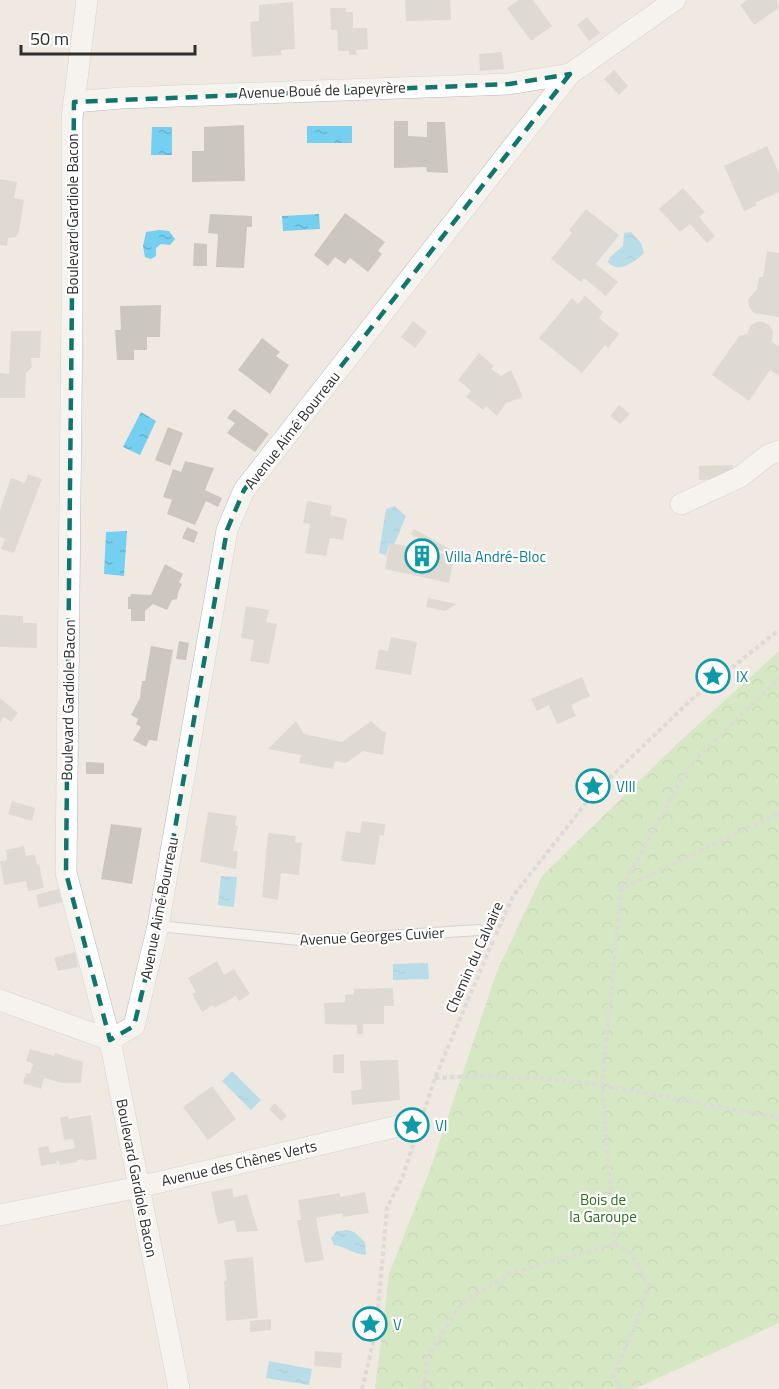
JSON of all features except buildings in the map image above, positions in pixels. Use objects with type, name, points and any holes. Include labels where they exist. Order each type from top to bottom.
[{"type":"street","name":"Boulevard Gardiole Bacon","points":[[87,0],[72,118],[66,873],[110,1040],[179,1389]]},
{"type":"street","name":"Avenue Aimé Bourreau","points":[[110,1040],[134,1026],[158,926],[227,530],[244,490],[570,74],[675,0]]},
{"type":"street","name":"Avenue Boué de Lapeyrère","points":[[74,102],[121,98],[509,84],[570,74]]},
{"type":"street","points":[[681,504],[740,477],[768,455],[779,451]]},
{"type":"street","points":[[0,1000],[110,1040]]},
{"type":"street","name":"Avenue des Chênes Verts","points":[[0,1215],[413,1130]]},
{"type":"lane","name":"Avenue Georges Cuvier","points":[[158,926],[309,941],[479,930]]},
{"type":"path","name":"Chemin du Calvaire","points":[[362,1389],[376,1332],[387,1208],[403,1176],[413,1130],[513,896],[593,794],[692,700],[779,630]]},
{"type":"path","points":[[615,1244],[602,1085],[621,889],[690,765],[779,680]]},
{"type":"path","points":[[621,889],[779,813]]},
{"type":"path","points":[[435,1078],[477,1076],[554,1079],[602,1085],[779,1118]]},
{"type":"path","points":[[424,1389],[427,1357],[461,1304],[510,1273],[615,1244],[632,1254],[648,1285],[642,1309],[613,1376],[621,1389]]},
{"type":"highlighted area","points":[[570,74],[244,490],[227,530],[158,926],[134,1026],[110,1040],[66,873],[74,102],[509,84]]},
{"type":"green space","name":"Bois de la Garoupe","points":[[779,651],[779,1323],[634,1389],[375,1389],[389,1274],[431,1167],[497,971],[542,876],[677,744]]},
{"type":"water","points":[[307,126],[352,126],[352,143],[307,143]]},
{"type":"water","points":[[152,127],[172,127],[172,155],[151,155]]},
{"type":"water","points":[[319,214],[320,229],[283,231],[282,216]]},
{"type":"water","points":[[169,231],[175,239],[170,245],[161,244],[156,248],[156,256],[151,259],[145,257],[143,246],[146,232]]},
{"type":"water","points":[[631,232],[641,243],[644,253],[627,265],[612,266],[608,262],[610,257],[623,246],[624,233]]},
{"type":"water","points":[[141,412],[156,421],[140,455],[123,447]]},
{"type":"water","points":[[394,506],[406,516],[394,545],[389,545],[386,555],[379,553],[386,509]]},
{"type":"water","points":[[127,531],[124,576],[104,574],[106,532]]},
{"type":"water","points":[[221,876],[237,877],[234,907],[218,905]]},
{"type":"water","points":[[428,963],[429,979],[393,980],[393,964]]},
{"type":"water","points":[[232,1071],[261,1100],[251,1110],[222,1081]]},
{"type":"water","points":[[337,1231],[354,1232],[365,1242],[366,1255],[334,1245],[331,1238]]},
{"type":"water","points":[[269,1361],[312,1369],[309,1385],[266,1378]]},
{"type":"place","name":"Villa André-Bloc","points":[[422,556]]},
{"type":"place","name":"IX","points":[[713,676]]},
{"type":"place","name":"VIII","points":[[593,786]]},
{"type":"place","name":"VI","points":[[412,1125]]},
{"type":"place","name":"V","points":[[370,1324]]}]
